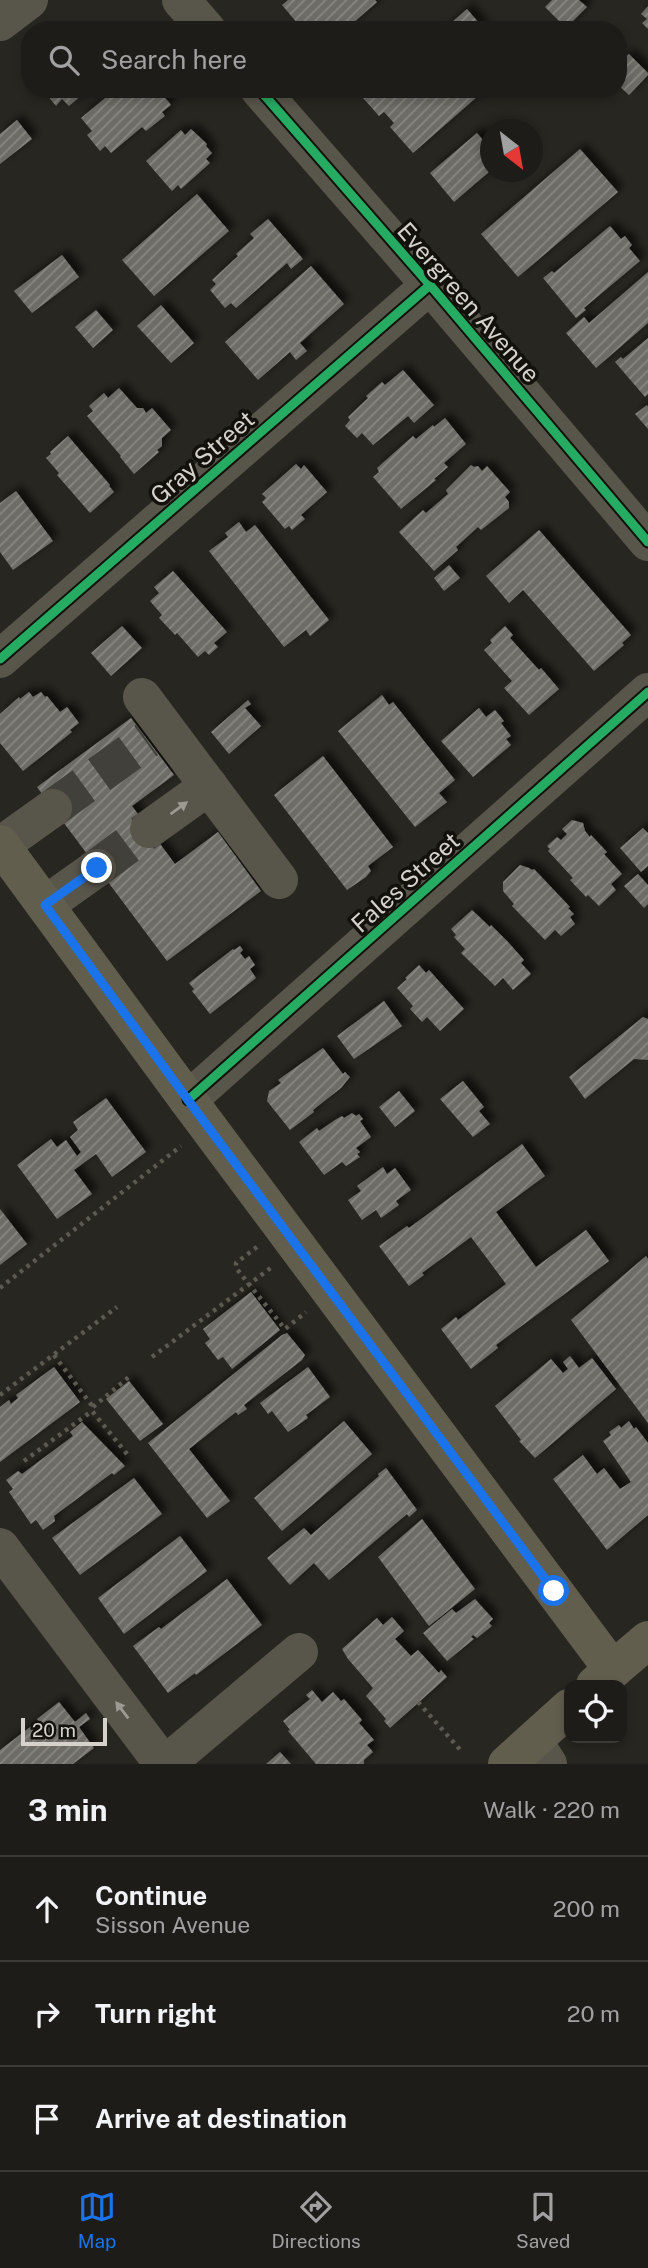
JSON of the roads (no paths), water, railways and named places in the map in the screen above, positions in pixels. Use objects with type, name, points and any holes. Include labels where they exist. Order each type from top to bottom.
[{"type":"main road","points":[[1,845],[604,1677],[648,1640]]},
{"type":"main road","points":[[529,1756],[564,1715]]},
{"type":"street","points":[[0,22],[29,0]]},
{"type":"street","points":[[181,0],[199,21]]},
{"type":"street","name":"Evergreen Avenue","points":[[267,98],[648,542]]},
{"type":"street","name":"Gray Street","points":[[0,659],[430,285]]},
{"type":"street","name":"Fales Street","points":[[188,1100],[648,692]]},
{"type":"street","points":[[142,696],[156,733],[209,786],[279,880]]},
{"type":"street","points":[[149,829],[209,786]]},
{"type":"street","points":[[1,845],[53,808]]},
{"type":"street","points":[[45,905],[97,868]]},
{"type":"street","points":[[0,1547],[164,1764],[208,1731],[299,1652]]},
{"type":"tunnel","points":[[53,808],[147,740]]},
{"type":"tunnel","points":[[97,868],[149,829]]}]
